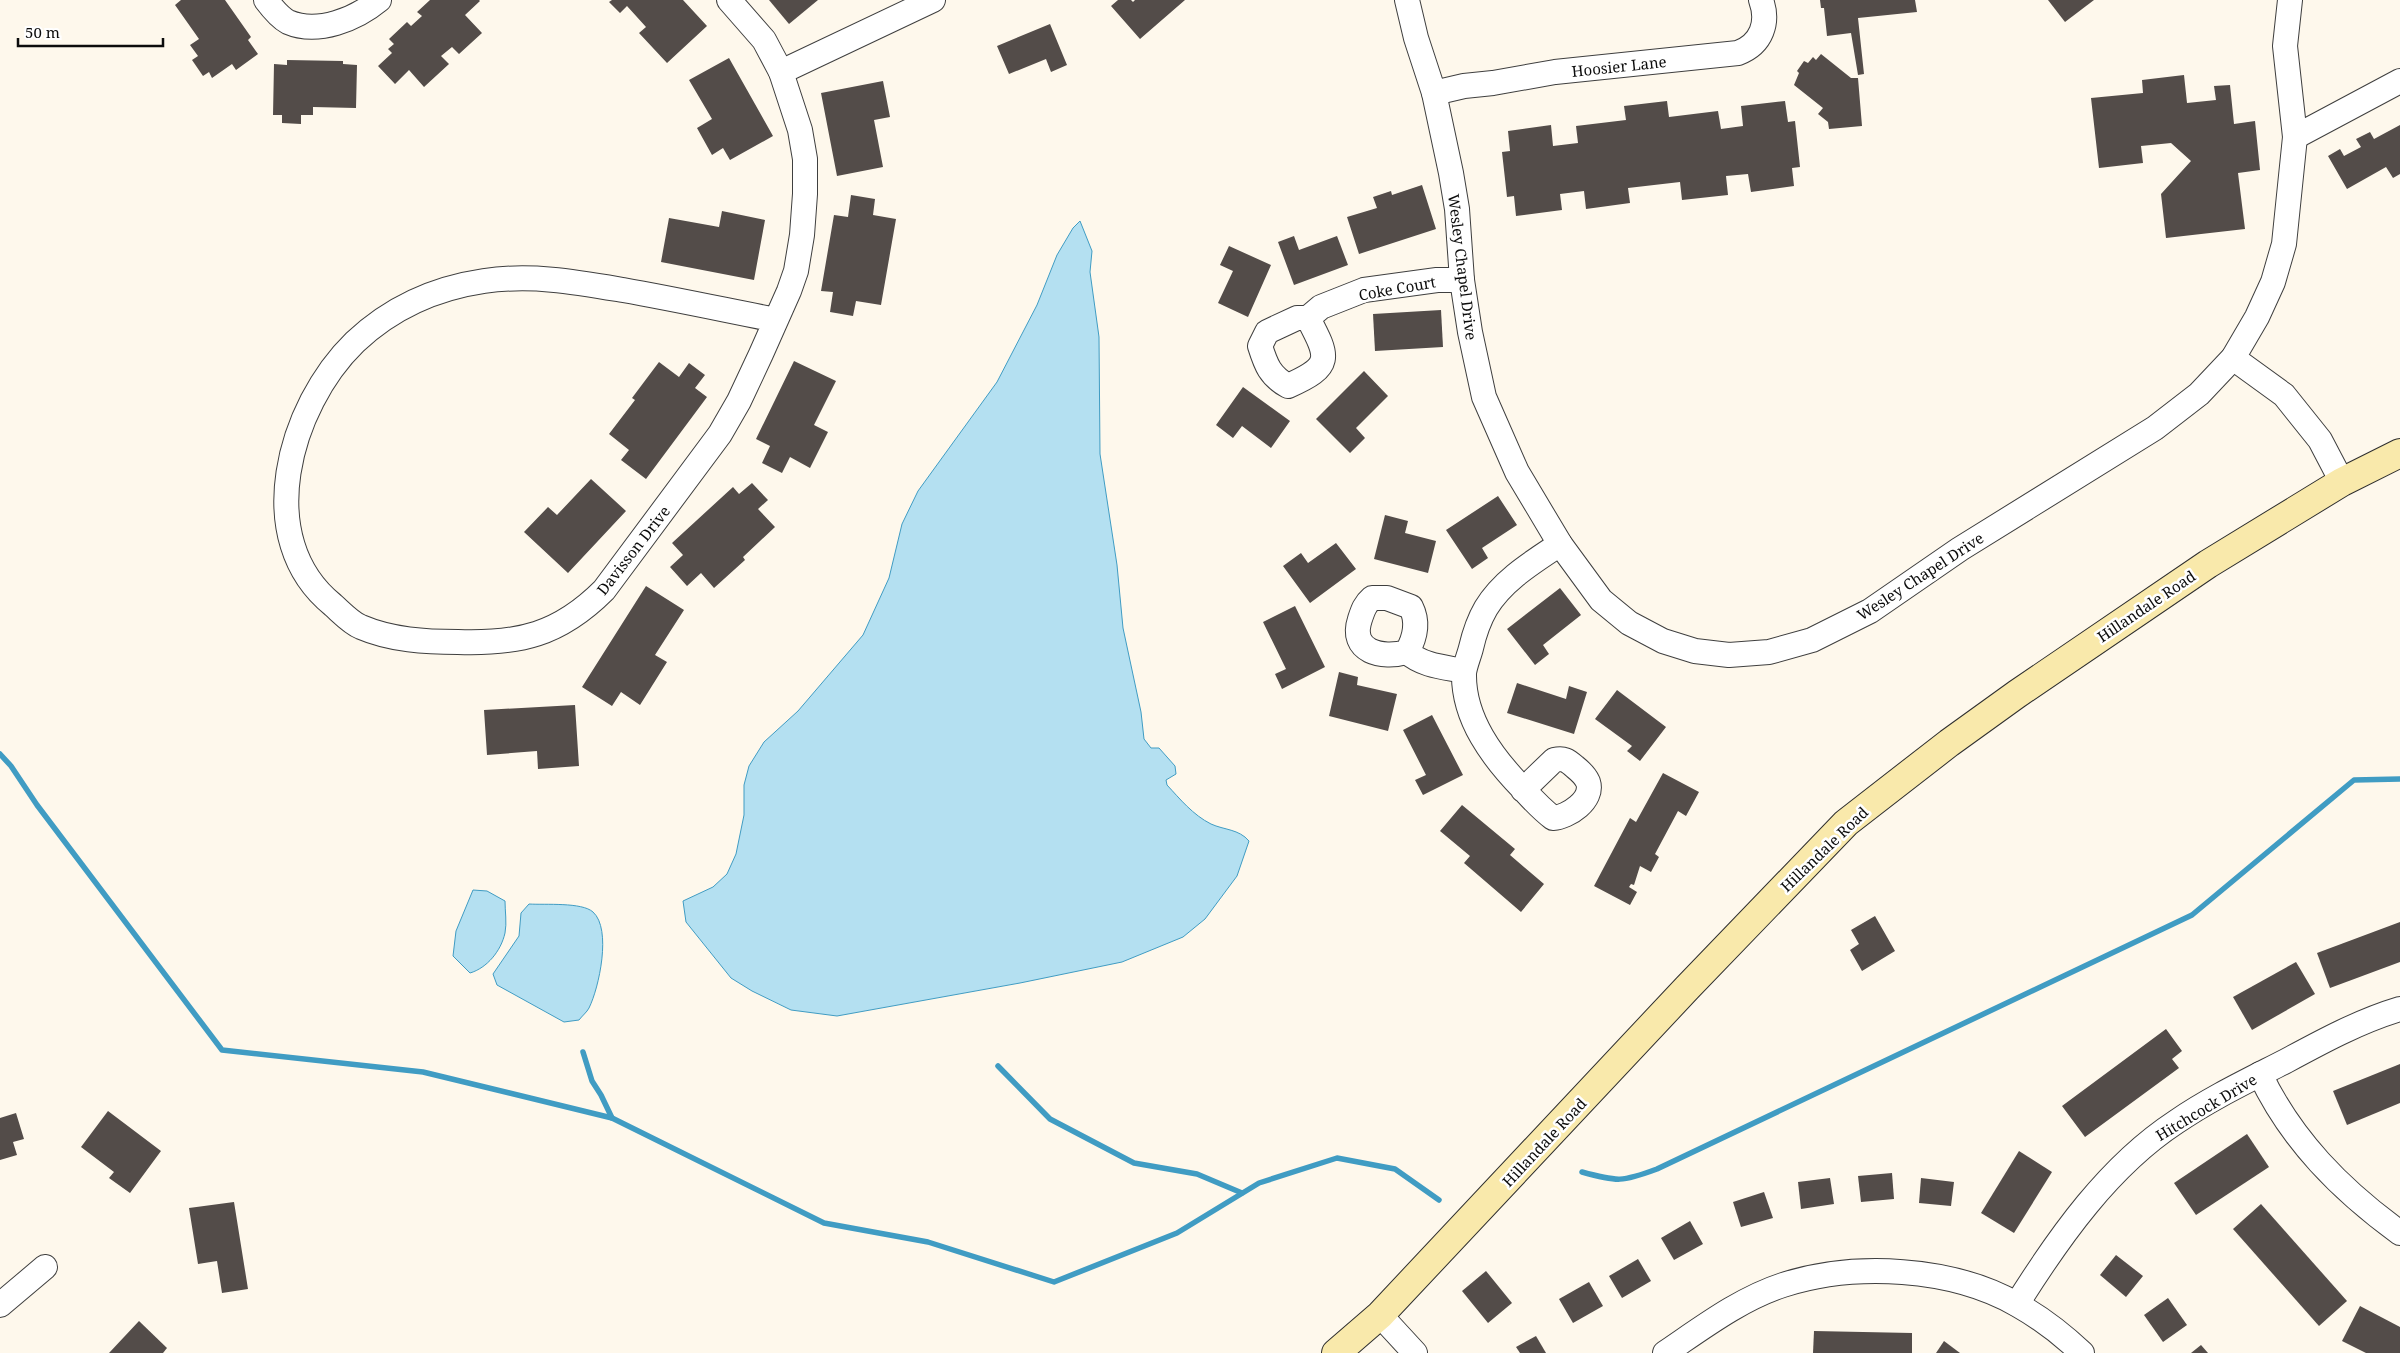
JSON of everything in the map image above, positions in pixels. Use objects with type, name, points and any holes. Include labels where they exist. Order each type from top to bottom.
[{"type":"street","points":[[266,0],[274,11],[288,21],[305,26],[325,25],[346,20],[380,0]]},
{"type":"street","name":"Davisson Drive","points":[[729,0],[764,40],[781,72],[800,130],[805,159],[805,194],[802,235],[796,271],[776,320],[739,401],[720,434],[691,476],[604,590],[589,605],[552,628],[524,638],[494,643],[401,639],[359,626],[325,599],[309,580],[295,555],[287,526],[286,493],[297,437],[318,389],[334,366],[356,341],[395,312],[417,300],[447,288],[487,280],[552,278],[776,320]]},
{"type":"street","points":[[781,72],[934,0]]},
{"type":"street","name":"Wesley Chapel Drive","points":[[1408,0],[1416,38],[1434,93],[1455,200],[1462,280],[1470,332],[1484,397],[1517,472],[1560,544],[1601,600],[1629,623],[1663,641],[1695,651],[1729,655],[1769,652],[1812,640],[1870,610],[1960,549],[2155,428],[2199,394],[2233,358],[2257,317],[2273,282],[2282,252],[2295,137],[2285,46],[2290,0]]},
{"type":"street","name":"Hoosier Lane","points":[[1434,93],[1464,86],[1555,72],[1738,53],[1751,49],[1761,33],[1766,14],[1761,0]]},
{"type":"street","points":[[2295,137],[2400,81]]},
{"type":"street","name":"Coke Court","points":[[1308,318],[1321,307],[1364,290],[1437,280],[1462,280]]},
{"type":"street","points":[[2233,358],[2284,395],[2296,408],[2320,440],[2342,482]]},
{"type":"street","name":"Hillandale Road","points":[[1336,1353],[1380,1315],[1687,988],[1846,823],[1949,743],[2017,694],[2208,564],[2342,482],[2400,453]]},
{"type":"street","points":[[1524,790],[1510,776],[1485,742],[1472,716],[1465,691],[1464,671],[1474,636],[1486,609],[1507,583],[1527,566],[1560,544]]},
{"type":"street","points":[[1408,652],[1416,660],[1426,664],[1464,671]]},
{"type":"street","name":"Hitchcock Drive","points":[[2018,1304],[2050,1252],[2110,1180],[2132,1158],[2176,1122],[2260,1074],[2335,1035],[2383,1014],[2400,1010]]},
{"type":"street","points":[[2260,1074],[2283,1117],[2316,1159],[2342,1187],[2400,1233]]},
{"type":"street","points":[[0,1305],[45,1267]]},
{"type":"street","points":[[1665,1353],[1719,1317],[1759,1295],[1782,1285],[1857,1271],[1894,1271],[1930,1276],[1971,1285],[2018,1304],[2063,1335],[2082,1353]]},
{"type":"street","points":[[1380,1315],[1415,1353]]},
{"type":"water","points":[[1080,221],[1092,251],[1090,272],[1099,337],[1100,454],[1117,565],[1123,628],[1141,712],[1144,739],[1151,748],[1159,748],[1175,766],[1176,774],[1166,780],[1167,785],[1187,806],[1211,824],[1241,834],[1249,841],[1237,876],[1205,919],[1183,937],[1122,962],[1020,983],[837,1016],[791,1010],[752,991],[731,978],[686,922],[683,901],[713,887],[727,874],[736,854],[744,815],[744,785],[749,766],[764,742],[798,711],[863,635],[889,578],[902,524],[918,491],[997,382],[1037,305],[1057,255],[1073,228]]},
{"type":"water","points":[[473,890],[487,891],[505,901],[506,925],[503,940],[497,952],[482,967],[470,973],[453,956],[456,931]]},
{"type":"water","points":[[529,904],[581,907],[593,912],[599,920],[603,945],[600,973],[589,1008],[579,1020],[564,1022],[497,985],[493,974],[519,936],[521,913]]},
{"type":"building","points":[[181,0],[225,0],[251,37],[248,40],[258,54],[236,70],[232,64],[212,78],[209,72],[203,76],[192,60],[198,56],[190,45],[199,39],[175,5]]},
{"type":"building","points":[[430,0],[479,0],[465,15],[482,33],[459,54],[452,47],[441,56],[449,64],[424,87],[409,70],[395,84],[378,66],[392,53],[388,49],[394,44],[389,39],[407,22],[411,26],[422,16],[417,12]]},
{"type":"building","points":[[612,0],[683,0],[707,26],[667,63],[639,33],[646,27],[627,6],[620,13],[609,2]]},
{"type":"building","points":[[769,0],[818,0],[789,24]]},
{"type":"building","points":[[1118,0],[1131,0],[1133,2],[1135,0],[1185,0],[1140,39],[1111,6]]},
{"type":"building","points":[[1820,0],[1915,0],[1917,12],[1858,18],[1864,74],[1858,75],[1851,33],[1827,36],[1824,8],[1821,8]]},
{"type":"building","points":[[2048,0],[2094,0],[2065,22]]},
{"type":"building","points":[[1050,24],[1067,65],[1051,72],[1046,59],[1009,74],[997,46]]},
{"type":"building","points":[[1821,54],[1851,78],[1858,78],[1862,126],[1829,129],[1828,122],[1818,114],[1823,108],[1794,85],[1799,73],[1797,71],[1804,61],[1808,63],[1813,57],[1816,60]]},
{"type":"building","points":[[729,58],[773,136],[730,160],[723,148],[712,155],[697,128],[712,119],[689,80]]},
{"type":"building","points":[[287,60],[343,61],[343,64],[357,65],[356,108],[313,107],[313,115],[301,115],[301,124],[282,123],[282,115],[273,115],[274,64],[287,65]]},
{"type":"building","points":[[2184,75],[2187,103],[2216,100],[2214,86],[2230,85],[2234,124],[2255,121],[2260,170],[2238,173],[2245,229],[2166,238],[2161,194],[2191,161],[2171,143],[2141,146],[2143,163],[2099,168],[2091,98],[2143,93],[2142,80]]},
{"type":"building","points":[[883,81],[890,117],[874,120],[883,167],[837,176],[821,93]]},
{"type":"building","points":[[1667,101],[1669,117],[1718,111],[1721,129],[1743,126],[1741,106],[1785,101],[1788,122],[1795,121],[1800,167],[1792,168],[1794,186],[1751,192],[1748,174],[1726,176],[1728,195],[1682,200],[1680,182],[1628,188],[1630,203],[1586,209],[1584,191],[1560,194],[1562,210],[1516,216],[1514,196],[1507,197],[1502,152],[1510,151],[1508,131],[1551,125],[1553,146],[1578,143],[1576,126],[1626,120],[1624,106]]},
{"type":"building","points":[[2400,125],[2400,174],[2393,178],[2386,167],[2347,189],[2328,156],[2340,149],[2344,156],[2361,147],[2356,139],[2370,132],[2374,139]]},
{"type":"building","points":[[1422,185],[1436,229],[1359,254],[1347,217],[1377,208],[1373,197],[1391,191],[1392,195]]},
{"type":"building","points":[[851,195],[875,199],[873,215],[896,219],[881,305],[856,301],[853,316],[830,312],[833,292],[821,291],[834,215],[848,217]]},
{"type":"building","points":[[722,211],[765,220],[754,280],[661,262],[669,218],[719,227]]},
{"type":"building","points":[[1294,236],[1299,250],[1337,236],[1348,265],[1294,285],[1278,242]]},
{"type":"building","points":[[1229,246],[1271,265],[1248,317],[1218,303],[1233,271],[1220,265]]},
{"type":"building","points":[[1441,310],[1443,347],[1375,351],[1373,314]]},
{"type":"building","points":[[794,361],[836,381],[814,425],[828,432],[810,468],[790,457],[782,473],[762,463],[770,446],[756,439]]},
{"type":"building","points":[[659,362],[679,377],[689,363],[705,375],[695,388],[707,397],[646,479],[621,460],[629,450],[609,434],[635,400],[632,398]]},
{"type":"building","points":[[1364,371],[1388,396],[1356,428],[1365,438],[1350,453],[1316,419]]},
{"type":"building","points":[[1243,387],[1290,421],[1271,448],[1242,426],[1233,438],[1216,425]]},
{"type":"building","points":[[591,479],[626,511],[568,573],[524,532],[548,507],[557,515]]},
{"type":"building","points":[[752,483],[768,500],[758,509],[775,527],[743,557],[745,560],[714,588],[701,573],[687,586],[670,567],[683,555],[672,543],[733,487],[739,494]]},
{"type":"building","points":[[1498,496],[1517,525],[1482,548],[1488,558],[1472,569],[1446,530]]},
{"type":"building","points":[[1385,515],[1408,521],[1405,533],[1436,541],[1428,573],[1374,559]]},
{"type":"building","points":[[1336,543],[1356,569],[1310,603],[1283,566],[1301,553],[1308,563]]},
{"type":"building","points":[[646,586],[684,610],[655,655],[667,662],[640,705],[621,692],[612,706],[582,687]]},
{"type":"building","points":[[1560,588],[1581,615],[1543,645],[1549,654],[1535,665],[1507,629]]},
{"type":"building","points":[[1295,606],[1325,667],[1282,689],[1275,674],[1286,669],[1263,622]]},
{"type":"building","points":[[1339,672],[1358,677],[1357,685],[1397,694],[1388,731],[1329,716]]},
{"type":"building","points":[[1517,683],[1566,699],[1569,686],[1587,692],[1574,734],[1507,713]]},
{"type":"building","points":[[1617,690],[1666,727],[1640,761],[1627,751],[1632,746],[1595,719]]},
{"type":"building","points":[[575,705],[579,766],[538,769],[537,751],[487,755],[484,710]]},
{"type":"building","points":[[1432,715],[1463,775],[1423,795],[1415,780],[1426,775],[1403,730]]},
{"type":"building","points":[[1663,773],[1699,792],[1686,816],[1678,811],[1655,854],[1659,857],[1651,872],[1640,866],[1634,885],[1631,884],[1629,887],[1637,892],[1630,905],[1594,886],[1630,818],[1636,822]]},
{"type":"building","points":[[1462,805],[1515,849],[1510,855],[1544,884],[1521,912],[1464,863],[1470,856],[1440,831]]},
{"type":"building","points":[[1875,916],[1895,951],[1862,971],[1850,950],[1859,944],[1851,930]]},
{"type":"building","points":[[2400,922],[2400,962],[2330,988],[2317,953]]},
{"type":"building","points":[[2296,962],[2315,994],[2252,1030],[2233,997]]},
{"type":"building","points":[[2166,1029],[2182,1051],[2172,1059],[2179,1068],[2085,1137],[2062,1106]]},
{"type":"building","points":[[2400,1064],[2400,1103],[2347,1125],[2333,1091]]},
{"type":"building","points":[[108,1111],[161,1151],[130,1193],[109,1178],[114,1172],[81,1147]]},
{"type":"building","points":[[16,1113],[24,1139],[13,1142],[17,1155],[0,1160],[0,1118]]},
{"type":"building","points":[[2247,1134],[2269,1167],[2196,1215],[2174,1183]]},
{"type":"building","points":[[2019,1151],[2052,1172],[2014,1233],[1981,1213]]},
{"type":"building","points":[[1892,1173],[1894,1199],[1861,1202],[1858,1176]]},
{"type":"building","points":[[1830,1178],[1834,1204],[1801,1209],[1798,1182]]},
{"type":"building","points":[[1921,1178],[1954,1182],[1951,1206],[1919,1203]]},
{"type":"building","points":[[1764,1192],[1773,1218],[1741,1227],[1733,1202]]},
{"type":"building","points":[[234,1202],[248,1289],[222,1293],[217,1261],[198,1264],[189,1208]]},
{"type":"building","points":[[2261,1204],[2347,1301],[2319,1326],[2233,1229]]},
{"type":"building","points":[[1690,1221],[1703,1244],[1674,1260],[1661,1238]]},
{"type":"building","points":[[2116,1255],[2143,1276],[2126,1297],[2100,1275]]},
{"type":"building","points":[[1638,1259],[1651,1281],[1622,1298],[1609,1276]]},
{"type":"building","points":[[1486,1271],[1512,1303],[1488,1323],[1462,1291]]},
{"type":"building","points":[[1589,1282],[1603,1306],[1573,1323],[1559,1299]]},
{"type":"building","points":[[2168,1298],[2187,1325],[2163,1342],[2144,1315]]},
{"type":"building","points":[[2360,1306],[2400,1327],[2400,1353],[2366,1353],[2342,1341]]},
{"type":"building","points":[[139,1321],[167,1348],[163,1353],[109,1353]]},
{"type":"building","points":[[1814,1331],[1912,1333],[1912,1353],[1813,1353]]},
{"type":"building","points":[[1536,1336],[1546,1353],[1520,1353],[1516,1347]]},
{"type":"building","points":[[1944,1341],[1960,1353],[1936,1353]]},
{"type":"building","points":[[2201,1345],[2208,1353],[2191,1353]]},
{"type":"waterway","points":[[0,754],[11,766],[37,805],[222,1050],[423,1072],[612,1118],[824,1223],[928,1242],[1054,1282],[1177,1233],[1259,1183],[1337,1158],[1395,1169],[1439,1200]]},
{"type":"waterway","points":[[1582,1172],[1604,1178],[1620,1179],[1657,1169],[2192,915],[2354,780],[2400,779]]},
{"type":"waterway","points":[[583,1052],[592,1081],[612,1118]]},
{"type":"waterway","points":[[998,1066],[1050,1119],[1134,1163],[1197,1174],[1242,1193]]}]
